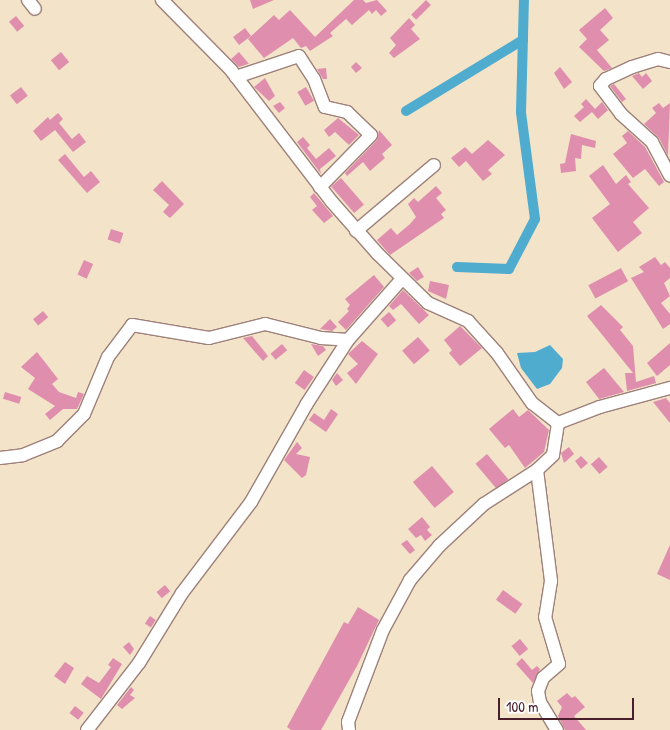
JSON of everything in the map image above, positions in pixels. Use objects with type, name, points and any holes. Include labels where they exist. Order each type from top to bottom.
[{"type":"street","points":[[162,0],[236,76],[320,187],[356,231],[428,303],[468,321],[497,353],[532,403],[558,423]]},
{"type":"street","points":[[236,76],[299,56],[314,79],[325,107],[347,112],[371,135],[320,187]]},
{"type":"street","points":[[670,62],[658,59],[632,67],[606,79],[600,86],[621,114],[652,142],[670,176]]},
{"type":"street","points":[[356,231],[434,165]]},
{"type":"street","points":[[87,730],[139,663],[182,593],[251,502],[306,405],[348,340],[402,279]]},
{"type":"street","points":[[0,458],[23,456],[57,440],[61,433],[84,414],[108,357],[132,325],[209,338],[265,324],[321,338],[348,340]]},
{"type":"street","points":[[558,423],[600,407],[670,388]]},
{"type":"street","points":[[348,730],[348,722],[383,630],[410,580],[439,546],[484,504],[537,470],[553,455],[558,423]]},
{"type":"street","points":[[537,470],[551,581],[546,617],[558,664],[543,678],[538,691],[540,702],[557,730]]},
{"type":"water","points":[[550,345],[563,359],[562,368],[550,384],[537,389],[521,368],[517,353],[535,352]]},
{"type":"building","points":[[250,0],[274,0],[253,9]]},
{"type":"building","points":[[354,0],[363,0],[366,3],[377,0],[387,11],[381,16],[376,10],[372,14],[369,10],[352,25],[346,19],[330,33],[333,36],[310,51],[306,46],[301,48],[293,38],[264,58],[248,39],[274,15],[279,20],[290,10],[315,37]]},
{"type":"building","points":[[426,0],[431,5],[416,20],[411,15]]},
{"type":"building","points":[[605,8],[613,18],[600,30],[609,40],[597,50],[612,68],[604,71],[579,47],[587,39],[579,30]]},
{"type":"building","points":[[16,16],[24,26],[17,32],[9,22]]},
{"type":"building","points":[[409,18],[415,25],[411,29],[420,39],[394,58],[389,53],[396,45],[390,38]]},
{"type":"building","points":[[245,28],[251,36],[239,45],[233,37]]},
{"type":"building","points":[[61,52],[69,62],[59,70],[51,60]]},
{"type":"building","points":[[239,52],[249,64],[239,67],[231,59]]},
{"type":"building","points":[[356,62],[362,68],[356,73],[351,67]]},
{"type":"building","points":[[560,67],[572,82],[564,89],[554,73]]},
{"type":"building","points":[[326,68],[327,79],[323,79],[317,69]]},
{"type":"building","points":[[639,73],[642,77],[646,73],[652,81],[643,89],[632,76]]},
{"type":"building","points":[[265,78],[275,96],[269,101],[254,87]]},
{"type":"building","points":[[614,84],[626,99],[622,102],[610,86]]},
{"type":"building","points":[[21,87],[28,96],[17,104],[10,96]]},
{"type":"building","points":[[306,87],[314,101],[305,106],[297,92]]},
{"type":"building","points":[[586,99],[595,109],[602,102],[608,110],[598,119],[592,112],[580,122],[574,116],[584,107],[581,104]]},
{"type":"building","points":[[280,102],[285,108],[279,113],[273,106]]},
{"type":"building","points":[[659,103],[663,108],[670,103],[668,156],[659,138],[644,124],[656,113],[652,108]]},
{"type":"building","points":[[58,113],[63,119],[59,123],[72,139],[79,133],[86,142],[73,152],[55,130],[41,141],[33,131],[48,117],[50,120]]},
{"type":"building","points":[[338,118],[359,135],[349,145],[335,132],[329,137],[324,130]]},
{"type":"building","points":[[379,130],[392,145],[382,154],[385,158],[370,171],[363,162],[347,176],[345,173],[377,140]]},
{"type":"building","points":[[628,131],[645,147],[664,182],[659,186],[645,169],[633,178],[613,154],[627,143],[622,136]]},
{"type":"building","points":[[571,134],[596,141],[595,148],[582,145],[581,159],[575,158],[576,171],[561,173],[560,164],[565,163]]},
{"type":"building","points":[[303,137],[310,145],[307,148],[316,159],[329,148],[336,156],[320,169],[321,174],[297,142]]},
{"type":"building","points":[[488,140],[505,155],[488,170],[492,174],[483,181],[466,161],[459,167],[451,158],[465,147],[472,154]]},
{"type":"building","points":[[65,154],[84,177],[91,171],[100,182],[87,193],[58,160]]},
{"type":"building","points":[[603,165],[616,184],[626,175],[631,182],[628,184],[649,208],[633,222],[642,233],[618,252],[592,218],[610,204],[589,176]]},
{"type":"building","points":[[341,178],[364,204],[354,213],[331,187]]},
{"type":"building","points":[[162,181],[184,204],[170,218],[163,212],[169,205],[153,190]]},
{"type":"building","points":[[436,186],[442,193],[436,198],[446,210],[441,214],[444,218],[390,255],[377,240],[391,228],[397,235],[410,224],[416,217],[408,204],[414,198],[418,202]]},
{"type":"building","points":[[314,193],[333,216],[324,223],[312,210],[317,206],[310,197]]},
{"type":"building","points":[[111,229],[123,233],[120,243],[108,239]]},
{"type":"building","points":[[655,257],[661,265],[665,262],[670,268],[670,278],[664,283],[670,296],[661,303],[670,314],[670,324],[663,329],[631,278],[644,272],[639,267]]},
{"type":"building","points":[[84,260],[93,264],[87,279],[77,275]]},
{"type":"building","points":[[418,267],[424,277],[417,281],[409,273]]},
{"type":"building","points":[[621,268],[628,281],[595,299],[588,285]]},
{"type":"building","points":[[374,275],[384,287],[346,330],[338,322],[349,311],[347,309],[350,305],[345,299]]},
{"type":"building","points":[[430,281],[449,285],[446,299],[428,291]]},
{"type":"building","points":[[403,290],[429,315],[419,324],[401,304],[393,310],[389,306]]},
{"type":"building","points":[[601,305],[623,327],[620,330],[633,346],[636,382],[654,376],[656,383],[627,391],[625,373],[633,373],[587,316]]},
{"type":"building","points":[[43,311],[48,317],[38,325],[33,319]]},
{"type":"building","points":[[389,312],[396,320],[388,328],[381,319]]},
{"type":"building","points":[[330,319],[337,327],[332,331],[320,329]]},
{"type":"building","points":[[460,326],[482,348],[460,366],[449,353],[452,350],[444,340]]},
{"type":"building","points":[[252,336],[268,356],[263,361],[243,338]]},
{"type":"building","points":[[418,337],[430,351],[414,364],[402,351]]},
{"type":"building","points":[[362,341],[378,354],[356,384],[347,373],[358,364],[348,354]]},
{"type":"building","points":[[670,343],[670,365],[657,376],[647,363]]},
{"type":"building","points":[[282,344],[287,350],[276,360],[271,354]]},
{"type":"building","points":[[311,344],[323,346],[326,350],[318,356]]},
{"type":"building","points":[[37,352],[58,379],[52,384],[59,392],[76,398],[78,392],[84,394],[77,409],[63,409],[50,420],[45,414],[55,406],[28,389],[35,378],[21,367]]},
{"type":"building","points":[[604,368],[624,392],[599,399],[586,382]]},
{"type":"building","points":[[304,370],[314,377],[305,390],[295,383]]},
{"type":"building","points":[[337,373],[343,380],[336,386],[332,380]]},
{"type":"building","points":[[5,392],[21,397],[19,404],[3,399]]},
{"type":"building","points":[[666,398],[670,403],[670,423],[653,402]]},
{"type":"building","points":[[331,409],[338,414],[326,432],[309,420],[314,413],[324,420]]},
{"type":"building","points":[[513,409],[519,417],[528,410],[549,430],[544,452],[525,468],[509,445],[505,448],[489,429]]},
{"type":"building","points":[[297,442],[302,448],[296,454],[310,457],[306,475],[302,478],[284,460]]},
{"type":"building","points":[[569,447],[574,454],[564,463],[561,453]]},
{"type":"building","points":[[487,454],[508,479],[497,489],[476,464]]},
{"type":"building","points":[[581,456],[588,463],[581,469],[575,461]]},
{"type":"building","points":[[599,457],[608,467],[600,474],[591,464]]},
{"type":"building","points":[[432,466],[454,492],[435,508],[413,482]]},
{"type":"building","points":[[422,517],[430,527],[427,530],[432,535],[425,541],[421,535],[416,538],[408,529]]},
{"type":"building","points":[[407,540],[415,550],[410,554],[401,544]]},
{"type":"building","points":[[670,545],[670,580],[657,574]]},
{"type":"building","points":[[165,585],[170,591],[162,598],[157,592]]},
{"type":"building","points":[[503,590],[522,604],[515,614],[496,600]]},
{"type":"building","points":[[358,607],[379,620],[357,666],[321,730],[291,730],[287,727],[344,622],[348,624]]},
{"type":"building","points":[[150,616],[156,620],[151,627],[145,623]]},
{"type":"building","points":[[520,639],[528,649],[520,656],[511,646]]},
{"type":"building","points":[[129,642],[134,649],[130,655],[123,647]]},
{"type":"building","points":[[113,658],[122,664],[101,699],[81,684],[87,676],[99,683],[111,667],[108,665]]},
{"type":"building","points":[[522,658],[532,670],[537,666],[540,669],[533,683],[516,664]]},
{"type":"building","points":[[65,662],[74,668],[65,684],[54,676]]},
{"type":"building","points":[[131,687],[134,690],[130,695],[135,698],[122,709],[117,705]]},
{"type":"building","points":[[567,693],[572,698],[575,696],[585,707],[574,716],[586,730],[565,730],[558,716],[562,707],[557,701]]},
{"type":"building","points":[[75,706],[84,713],[78,720],[69,713]]},
{"type":"waterway","points":[[457,267],[509,269],[535,219],[521,112],[524,0]]},
{"type":"waterway","points":[[406,111],[523,40]]}]
